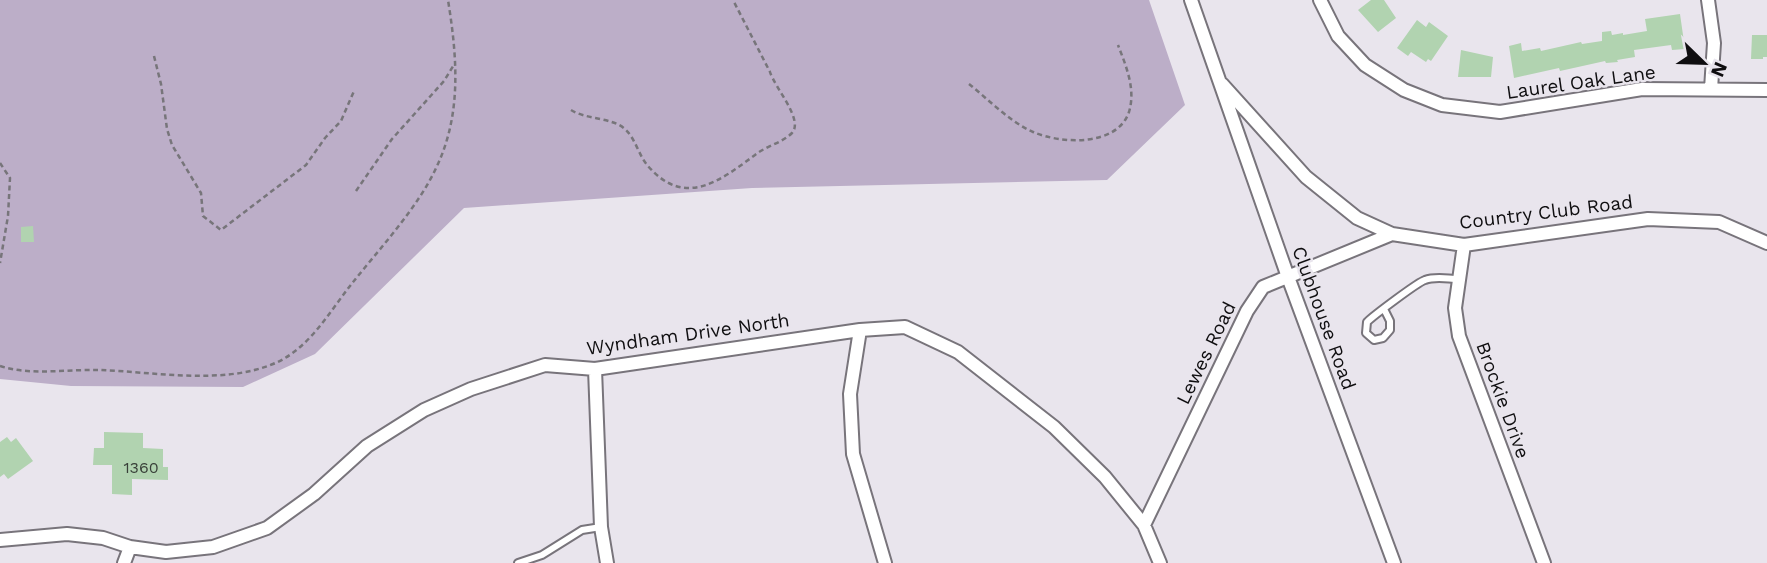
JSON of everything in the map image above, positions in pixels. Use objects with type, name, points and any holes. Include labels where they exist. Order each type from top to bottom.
[{"type":"street","name":"Country Club Road","points":[[1191,0],[1222,84],[1306,177],[1357,218],[1392,234],[1464,245],[1648,219],[1719,222],[1767,243]]},
{"type":"street","name":"Laurel Oak Lane","points":[[1320,0],[1339,36],[1365,65],[1404,90],[1442,105],[1500,112],[1642,89],[1767,90]]},
{"type":"street","points":[[1708,0],[1714,43],[1711,89]]},
{"type":"street","name":"Clubhouse Road","points":[[1222,84],[1288,277],[1395,563]]},
{"type":"street","name":"Lewes Road","points":[[1144,524],[1247,311],[1263,287],[1392,234]]},
{"type":"street","name":"Brockie Drive","points":[[1464,245],[1455,308],[1459,336],[1544,563]]},
{"type":"street","name":"Wyndham Drive North","points":[[0,540],[67,534],[103,538],[130,547],[166,552],[213,547],[267,527],[314,494],[367,446],[424,410],[471,389],[545,365],[595,369],[860,330],[905,327],[958,352],[1054,427],[1105,477],[1144,524],[1160,563]]},
{"type":"street","points":[[860,330],[850,394],[853,454],[885,563]]},
{"type":"street","points":[[595,369],[601,527],[607,563]]},
{"type":"street","points":[[124,563],[130,547]]},
{"type":"lane","points":[[1384,309],[1390,321],[1390,330],[1383,338],[1374,340],[1366,333],[1367,322],[1375,313],[1424,280],[1459,279]]},
{"type":"lane","points":[[518,563],[542,555],[582,530],[601,527]]},
{"type":"path","points":[[0,366],[10,369],[100,370],[177,375],[227,373],[270,366],[299,350],[414,204],[436,169],[453,118],[456,46],[448,0]]},
{"type":"path","points":[[571,110],[627,130],[647,165],[658,175],[681,187],[699,188],[716,183],[759,151],[783,140],[792,133],[796,121],[774,85],[733,0]]},
{"type":"path","points":[[970,84],[1021,125],[1034,132],[1068,140],[1109,134],[1119,127],[1129,113],[1131,87],[1118,45]]},
{"type":"path","points":[[154,56],[162,83],[166,129],[172,145],[201,192],[204,216],[221,230],[306,165],[341,121],[354,91]]},
{"type":"path","points":[[356,191],[392,139],[444,81],[456,63]]},
{"type":"path","points":[[0,163],[10,178],[8,216],[0,263]]},
{"type":"shaded area","points":[[0,0],[1149,0],[1185,105],[1107,180],[752,188],[464,208],[315,354],[243,387],[71,386],[0,379]]},
{"type":"building","points":[[1371,0],[1384,0],[1396,18],[1378,32],[1358,10]]},
{"type":"building","points":[[1680,14],[1685,49],[1672,50],[1671,45],[1634,50],[1635,57],[1617,60],[1618,62],[1605,61],[1560,71],[1559,68],[1514,78],[1509,46],[1521,43],[1522,51],[1540,48],[1541,51],[1581,42],[1602,41],[1602,32],[1611,31],[1612,35],[1623,35],[1647,31],[1645,19]]},
{"type":"building","points":[[1417,20],[1426,27],[1429,22],[1448,36],[1431,61],[1428,59],[1426,62],[1411,52],[1408,56],[1397,48]]},
{"type":"building","points":[[1752,35],[1767,35],[1767,57],[1751,59]]},
{"type":"building","points":[[1461,50],[1493,57],[1491,77],[1458,77]]},
{"type":"building","points":[[33,226],[34,242],[21,242],[21,227]]},
{"type":"building","points":[[104,432],[143,433],[143,448],[163,449],[163,467],[168,467],[168,480],[132,479],[132,495],[112,494],[112,465],[93,465],[94,448],[104,448]]},
{"type":"building","points":[[7,437],[11,442],[16,438],[33,461],[8,479],[4,474],[0,477],[0,442]]}]
